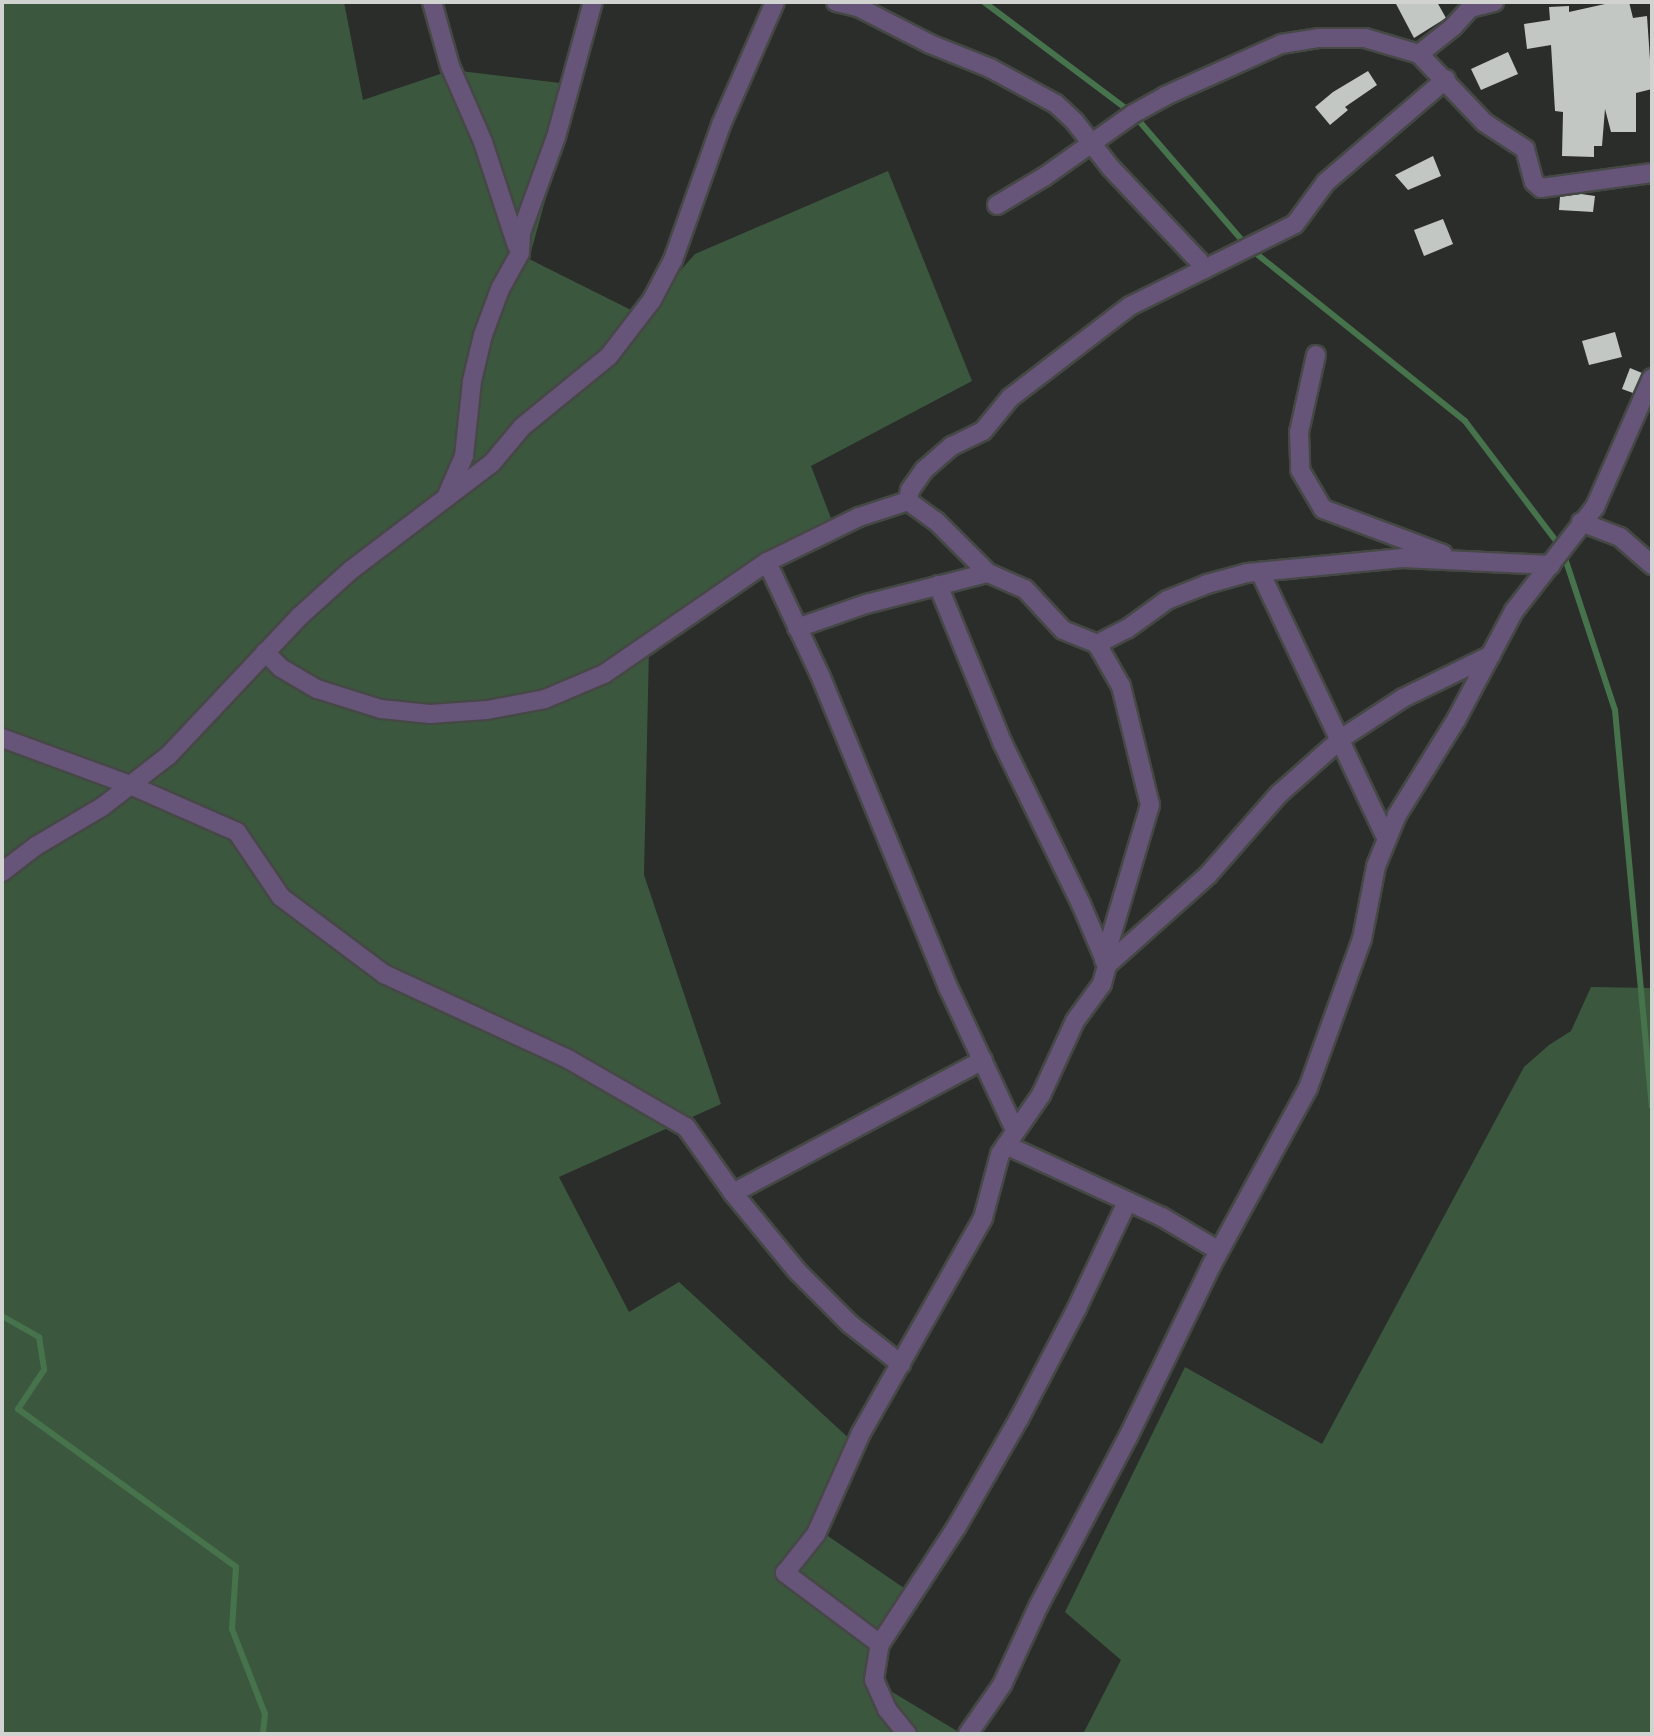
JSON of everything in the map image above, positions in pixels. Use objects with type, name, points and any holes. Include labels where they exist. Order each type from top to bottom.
[{"type":"street","points":[[432,2],[450,66],[483,142],[520,253]]},
{"type":"street","points":[[445,498],[455,482],[464,456],[472,381],[483,335],[500,289],[520,253],[520,233],[556,137],[593,2]]},
{"type":"street","points":[[2,872],[131,785],[167,757],[265,652],[351,570],[492,463],[523,427],[609,356],[652,300],[673,260],[721,125],[775,2]]},
{"type":"street","points":[[837,2],[858,7],[920,40],[990,68],[1056,104],[1075,122],[1203,270]]},
{"type":"street","points":[[1419,54],[1453,27],[1470,8],[1494,2]]},
{"type":"street","points":[[997,205],[1093,145],[1133,114],[1165,96],[1281,44],[1320,37],[1365,38],[1419,54],[1485,122],[1525,149],[1534,182],[1541,188],[1652,173]]},
{"type":"street","points":[[908,502],[910,490],[924,470],[952,446],[983,431],[1010,398],[1130,306],[1295,224],[1326,182],[1446,79]]},
{"type":"street","points":[[1317,355],[1299,432],[1300,470],[1323,509],[1459,560]]},
{"type":"street","points":[[968,1734],[1002,1685],[1219,1251],[1308,1088],[1362,939],[1376,866],[1397,815],[1456,720],[1514,611],[1595,507],[1652,378]]},
{"type":"street","points":[[265,652],[281,668],[317,689],[381,709],[430,714],[487,710],[545,699],[604,674],[767,562],[859,517],[908,502]]},
{"type":"street","points":[[880,1644],[785,1573],[816,1534],[861,1433],[983,1218],[1000,1154],[1041,1095],[1075,1021],[1102,984],[1105,962],[1150,806],[1121,686],[1097,644],[1063,629],[1024,589],[988,573],[936,521],[908,502]]},
{"type":"street","points":[[1581,522],[1620,537],[1652,565]]},
{"type":"street","points":[[1097,644],[1127,629],[1167,600],[1207,584],[1260,572],[1402,558],[1550,565]]},
{"type":"street","points":[[767,562],[820,675],[925,925],[948,987],[983,1060],[1010,1137],[1127,1202],[1162,1217],[1219,1251]]},
{"type":"street","points":[[1260,572],[1288,635],[1342,738],[1387,839]]},
{"type":"street","points":[[797,628],[866,604],[988,573]]},
{"type":"street","points":[[938,585],[1002,742],[1082,904],[1105,962]]},
{"type":"street","points":[[1105,962],[1208,875],[1279,794],[1342,738],[1404,698],[1491,655]]},
{"type":"street","points":[[2,738],[131,785],[237,832],[281,897],[384,974],[568,1059],[686,1127],[733,1193],[798,1272],[841,1315],[901,1364]]},
{"type":"street","points":[[733,1193],[983,1060]]},
{"type":"street","points":[[907,1734],[887,1709],[874,1680],[880,1644],[956,1528],[1019,1419],[1077,1308],[1127,1202]]},
{"type":"green space","points":[[2,2],[344,2],[363,100],[452,70],[577,85],[529,259],[641,315],[695,254],[888,171],[972,381],[811,466],[834,526],[649,649],[644,875],[721,1104],[559,1177],[629,1312],[679,1282],[853,1442],[822,1532],[904,1588],[874,1681],[962,1734],[2,1734]]},
{"type":"green space","points":[[1591,987],[1652,988],[1652,1734],[1083,1734],[1121,1660],[1065,1612],[1185,1367],[1322,1444],[1524,1067],[1549,1045],[1571,1031]]},
{"type":"building","points":[[1395,2],[1437,2],[1446,18],[1414,38]]},
{"type":"building","points":[[1614,2],[1629,2],[1633,18],[1647,16],[1652,89],[1636,93],[1636,132],[1611,132],[1605,109],[1602,146],[1594,146],[1594,157],[1562,156],[1563,112],[1555,111],[1551,45],[1527,49],[1524,24],[1550,20],[1549,7],[1569,6],[1569,12]]},
{"type":"building","points":[[1508,52],[1518,74],[1481,90],[1471,69]]},
{"type":"building","points":[[1368,71],[1377,85],[1345,107],[1348,110],[1330,125],[1315,107],[1333,92]]},
{"type":"building","points":[[1433,156],[1441,176],[1408,190],[1395,175]]},
{"type":"building","points":[[1581,194],[1595,196],[1593,212],[1559,210],[1560,197]]},
{"type":"building","points":[[1443,219],[1453,244],[1424,256],[1414,230]]},
{"type":"building","points":[[1615,332],[1622,357],[1589,365],[1582,341]]},
{"type":"building","points":[[1630,368],[1642,373],[1633,393],[1622,389]]},
{"type":"waterway","points":[[984,2],[1133,114],[1248,247],[1465,421],[1562,549],[1615,710],[1652,1106]]},
{"type":"waterway","points":[[2,1316],[39,1337],[44,1370],[18,1409],[236,1567],[232,1629],[265,1714],[263,1734]]}]
